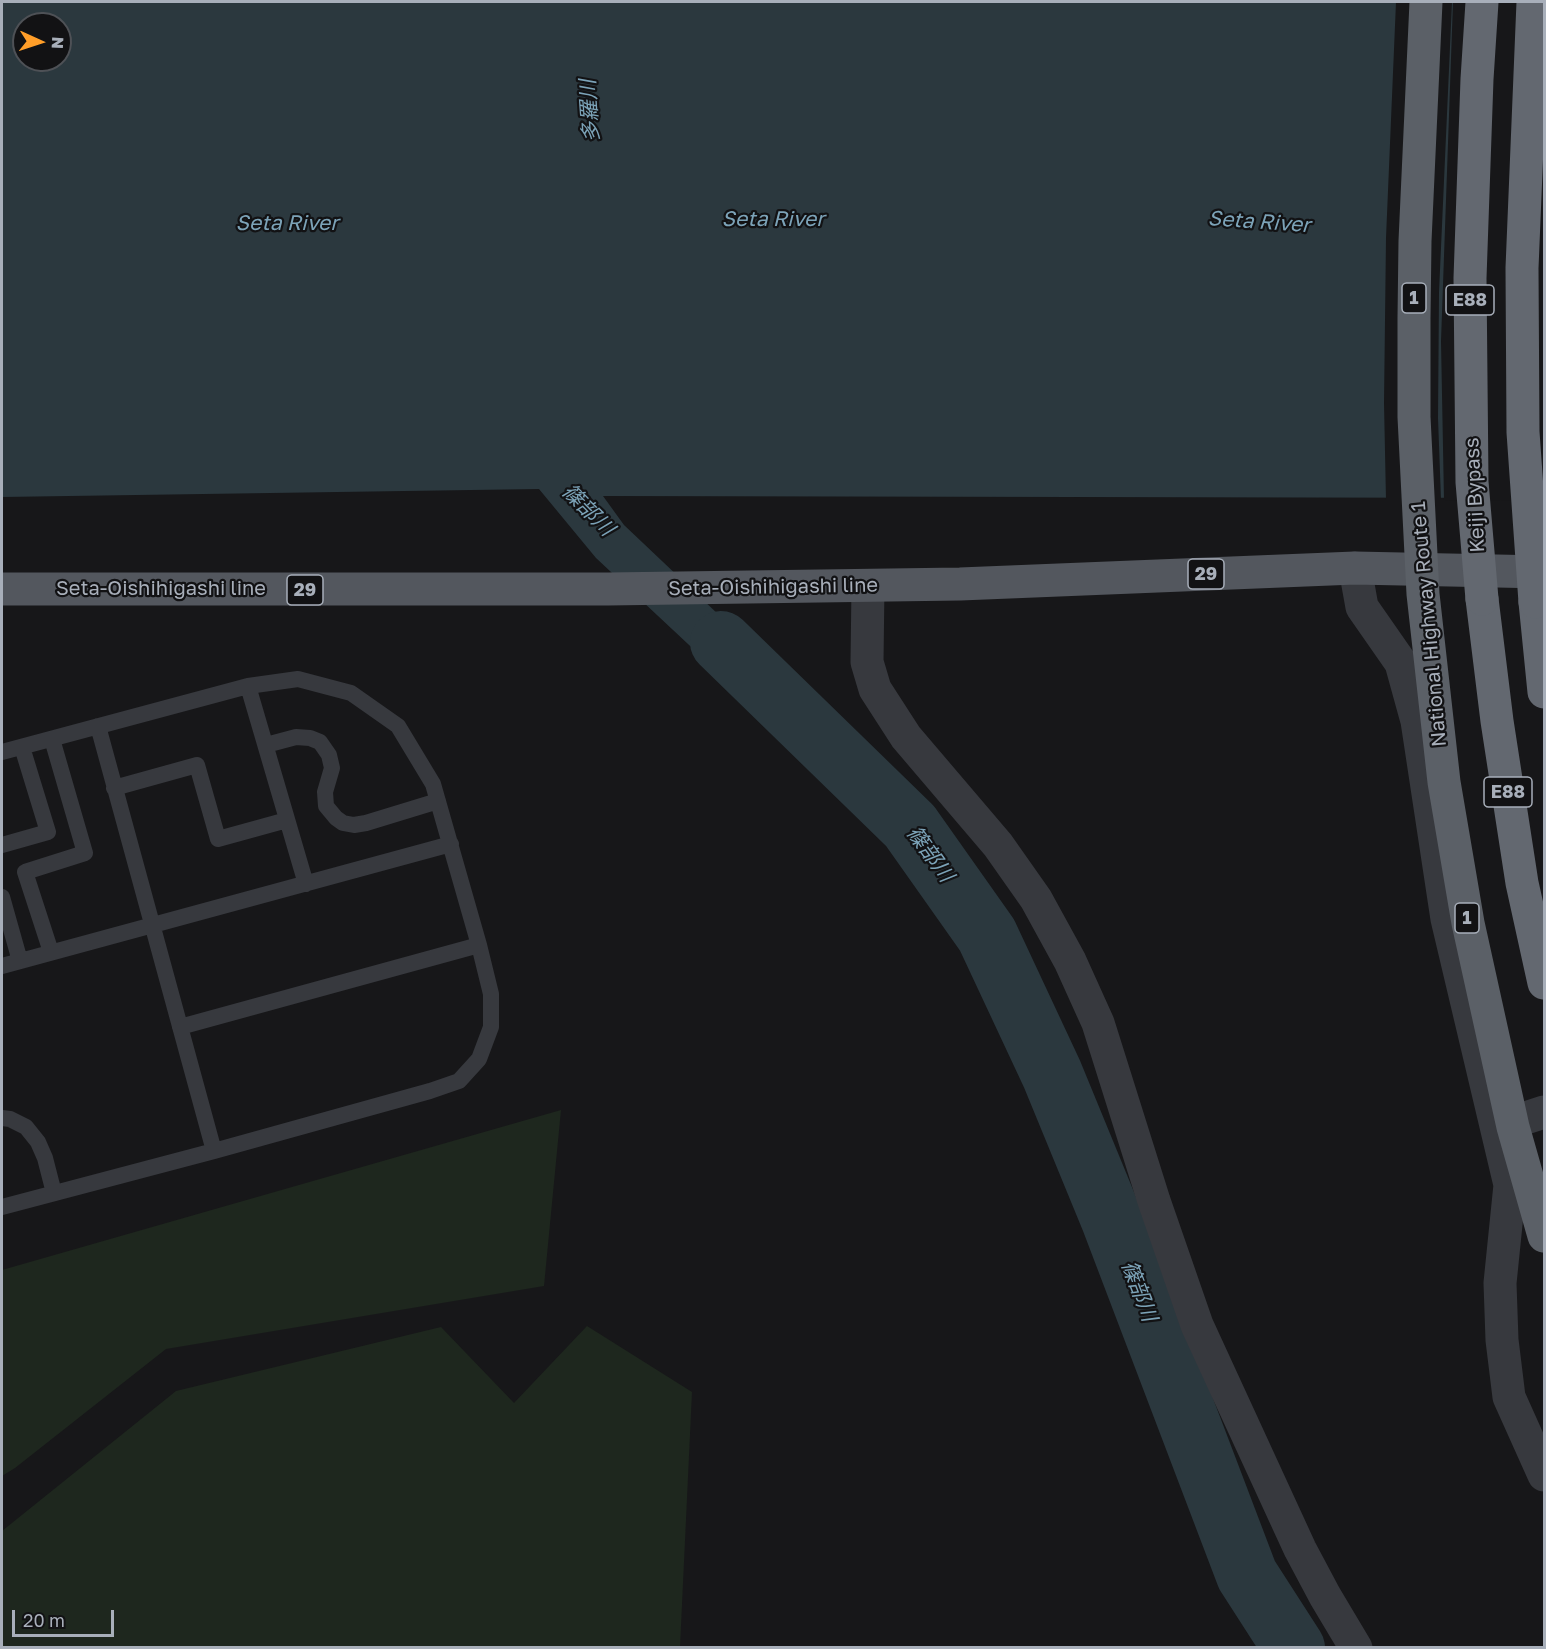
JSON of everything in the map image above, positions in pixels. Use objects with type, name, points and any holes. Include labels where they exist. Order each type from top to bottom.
[{"type":"highway","name":"National Highway Route 1","points":[[1426,2],[1415,241],[1414,340],[1414,429],[1424,605],[1444,782],[1468,923],[1513,1127],[1545,1236]]},
{"type":"highway","name":"Keiji Bypass","points":[[1482,2],[1470,278],[1472,482],[1482,599],[1497,721],[1522,883],[1545,983]]},
{"type":"highway","name":"E88","points":[[1533,2],[1522,268],[1524,432],[1535,602],[1545,692]]},
{"type":"main road","name":"Seta-Oishihigashi line","points":[[2,589],[727,588],[1117,579],[1355,568],[1545,572]]},
{"type":"street","points":[[1355,568],[1362,607],[1401,663],[1417,721],[1448,919],[1510,1185],[1500,1283],[1502,1340],[1509,1397],[1545,1475]]},
{"type":"street","points":[[868,586],[867,662],[875,689],[906,737],[998,845],[1036,899],[1070,961],[1098,1023],[1154,1201],[1197,1325],[1300,1549],[1324,1596],[1356,1647]]},
{"type":"street","points":[[1498,1127],[1545,1112]]},
{"type":"lane","points":[[2,752],[248,686],[298,680],[351,693],[399,726],[433,784],[479,945],[490,994],[491,1028],[479,1059],[459,1081],[214,1151],[2,1207]]},
{"type":"lane","points":[[248,686],[306,884]]},
{"type":"lane","points":[[98,726],[214,1151]]},
{"type":"lane","points":[[266,745],[296,737],[310,738],[320,742],[329,755],[332,768],[325,792],[326,806],[336,818],[344,823],[354,825],[366,823],[438,801]]},
{"type":"lane","points":[[51,952],[25,872],[85,853],[52,739]]},
{"type":"lane","points":[[2,845],[48,832],[22,747]]},
{"type":"lane","points":[[114,788],[197,765],[218,839],[287,820]]},
{"type":"lane","points":[[2,966],[451,844]]},
{"type":"lane","points":[[2,897],[20,961]]},
{"type":"lane","points":[[180,1027],[479,945]]},
{"type":"lane","points":[[2,1118],[10,1119],[26,1127],[38,1142],[45,1158],[54,1193]]},
{"type":"shaded area","points":[[561,1110],[544,1286],[166,1349],[2,1476],[2,1270]]},
{"type":"shaded area","points":[[587,1326],[692,1392],[680,1647],[2,1647],[2,1531],[176,1391],[441,1327],[514,1403]]},
{"type":"water","points":[[2,2],[1544,2],[1544,498],[603,496],[624,525],[796,688],[765,716],[596,558],[539,489],[2,497]]},
{"type":"pier","points":[[1396,2],[1452,2],[1439,292],[1438,418],[1441,500],[1386,500],[1384,403],[1386,238]]},
{"type":"pier","points":[[1453,2],[1544,2],[1544,501],[1444,500],[1441,341]]},
{"type":"waterway","name":"篠部川","points":[[721,642],[910,826],[987,935],[1052,1074],[1112,1220],[1247,1575],[1294,1648]]},
{"type":"water label","name":"多羅川","points":[[590,111]]},
{"type":"water label","name":"Seta River","points":[[773,219]]},
{"type":"water label","name":"Seta River","points":[[1259,222]]},
{"type":"water label","name":"Seta River","points":[[287,223]]}]
